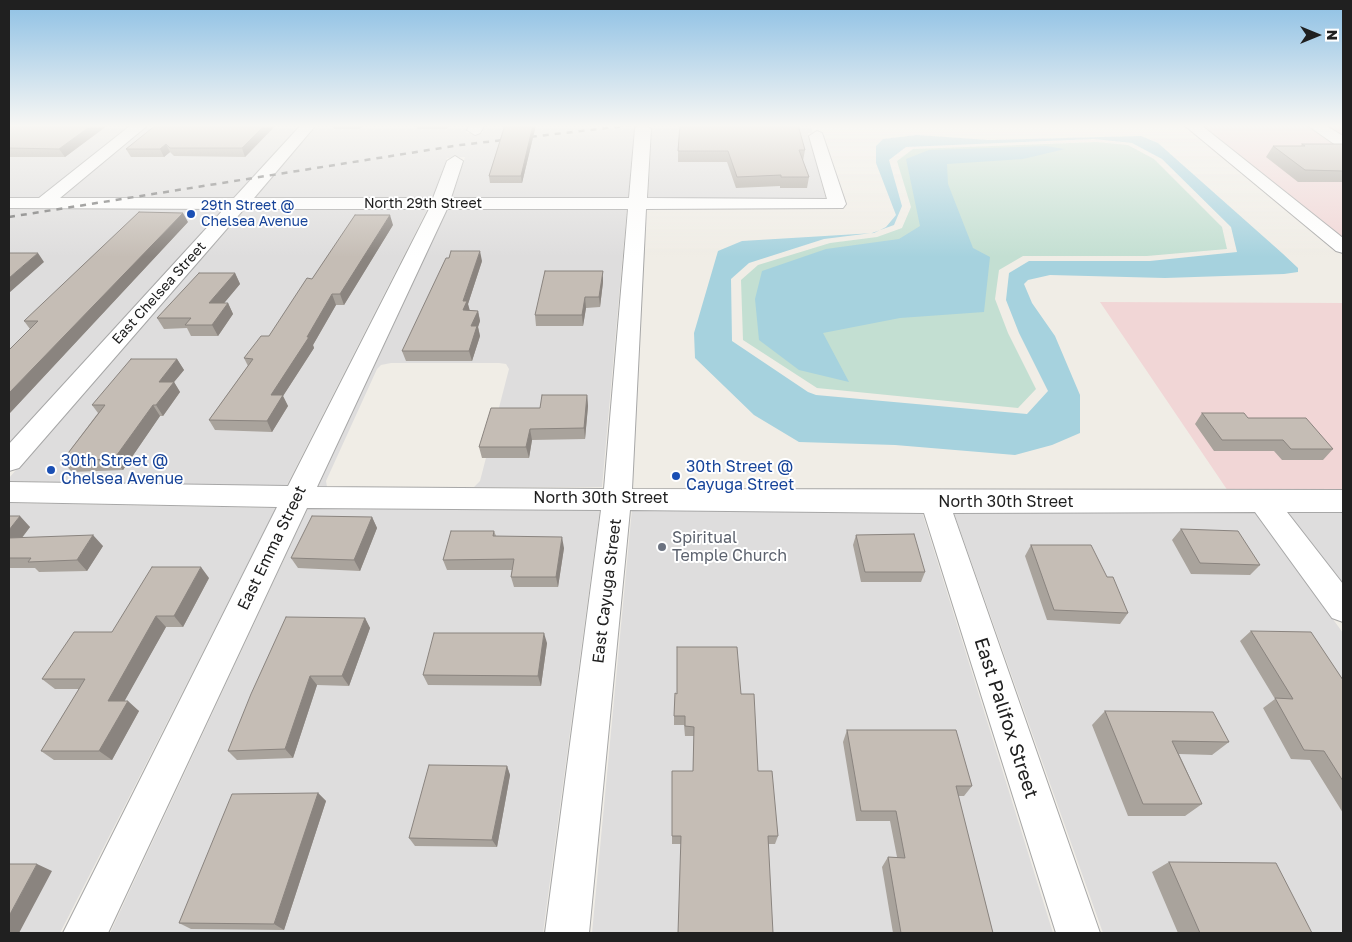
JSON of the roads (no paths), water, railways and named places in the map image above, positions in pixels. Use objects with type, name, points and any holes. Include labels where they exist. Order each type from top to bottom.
[{"type":"street","points":[[43,203],[86,169]]},
{"type":"street","name":"East Chelsea Street","points":[[9,461],[269,169]]},
{"type":"street","name":"East Emma Street","points":[[85,933],[440,204],[452,169]]},
{"type":"street","name":"East Cayuga Street","points":[[568,933],[617,498],[640,169]]},
{"type":"street","name":"North 29th Street","points":[[9,203],[837,204],[827,169]]},
{"type":"street","points":[[1246,169],[1343,247]]},
{"type":"street","name":"North 30th Street","points":[[9,492],[297,497],[617,498],[935,502],[1343,501]]},
{"type":"street","points":[[1263,501],[1343,608]]},
{"type":"street","name":"East Palifox Street","points":[[935,502],[1078,933]]},
{"type":"water","points":[[878,169],[892,169],[902,206],[894,225],[879,230],[886,227],[896,215]]},
{"type":"water","points":[[908,169],[947,169],[948,184],[973,248],[990,257],[984,312],[900,318],[823,333],[849,382],[799,370],[759,340],[755,299],[762,271],[826,249],[899,239],[920,226]]},
{"type":"water","points":[[1172,169],[1187,169],[1282,253],[1298,268],[1298,272],[1165,278],[1050,275],[1028,280],[1024,284],[1032,303],[1055,336],[1080,395],[1080,433],[1052,445],[1015,455],[895,445],[799,442],[754,415],[695,358],[694,333],[718,251],[742,241],[870,233],[824,239],[749,263],[731,279],[732,341],[808,392],[816,395],[1027,414],[1048,391],[1019,333],[1006,300],[1009,273],[1029,261],[1150,261],[1237,252],[1231,227]]},
{"type":"railway","points":[[9,217],[310,169]]},
{"type":"place","name":"29th Street @ Chelsea Avenue","points":[[191,214]]},
{"type":"place","name":"30th Street @ Chelsea Avenue","points":[[51,470]]},
{"type":"place","name":"30th Street @ Cayuga Street","points":[[676,476]]},
{"type":"place","name":"Spiritual Temple Church","points":[[662,547]]}]
